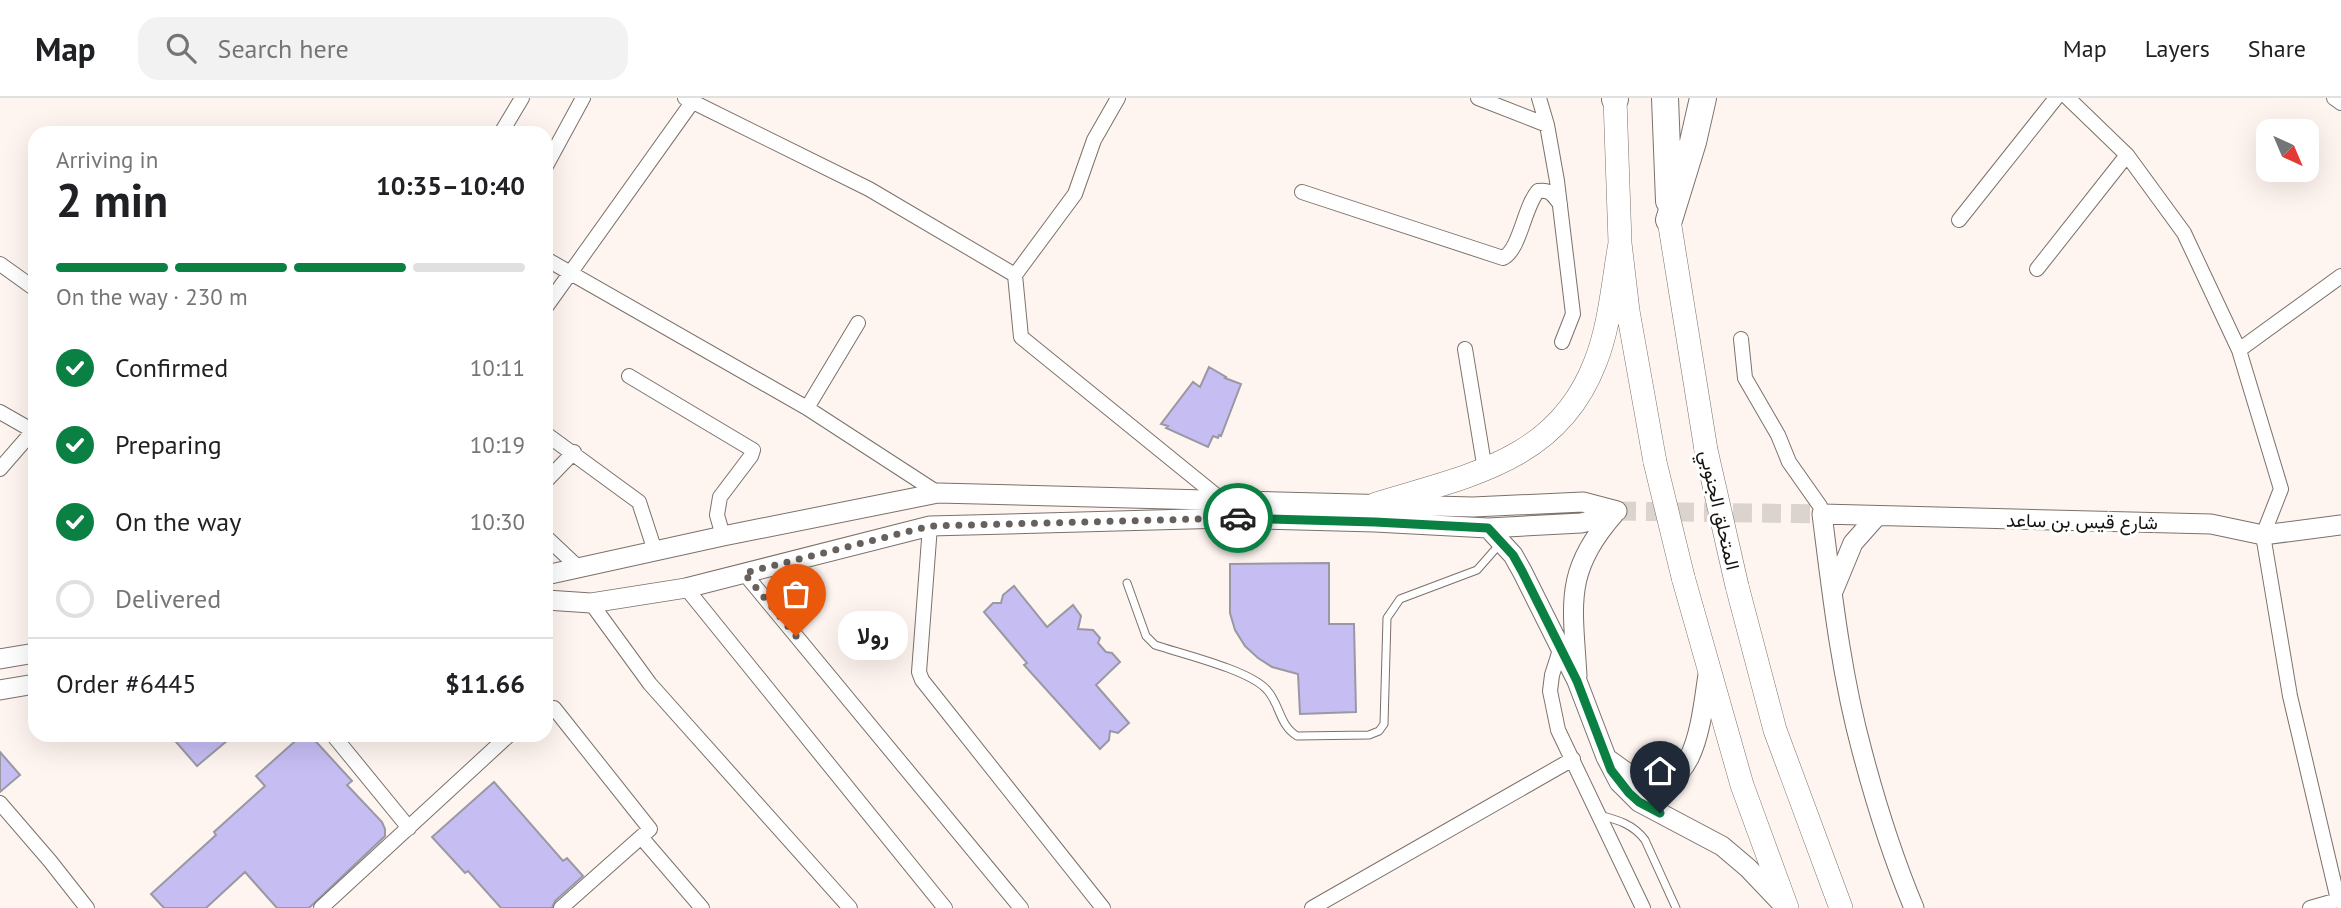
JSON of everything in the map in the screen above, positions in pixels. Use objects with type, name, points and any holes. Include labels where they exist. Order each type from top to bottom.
[{"type":"highway","points":[[1615,98],[1620,243],[1628,311],[1655,462],[1683,578],[1742,785],[1786,908]]},
{"type":"highway","name":"المتحلق الجنوبي","points":[[1665,98],[1670,220],[1706,450],[1737,586],[1775,730],[1814,840],[1842,908]]},
{"type":"highway","points":[[1670,220],[1703,98]]},
{"type":"highway","points":[[1376,504],[1503,463],[1536,442],[1564,415],[1586,382],[1601,344],[1620,243]]},
{"type":"highway","points":[[1814,840],[1849,908]]},
{"type":"main road","points":[[553,574],[938,493],[1492,508],[1583,502],[1617,511]]},
{"type":"main road","points":[[868,508],[871,541]]},
{"type":"main road","points":[[553,600],[591,603],[686,588],[930,526],[1227,518],[1375,522],[1495,535],[1581,523],[1617,511]]},
{"type":"main road","points":[[1577,681],[1573,600],[1576,578],[1589,547],[1617,511]]},
{"type":"main road","points":[[1822,514],[1833,594],[1861,750],[1902,880],[1914,908]]},
{"type":"main road","name":"شارع قيس بن ساعد","points":[[1822,514],[2211,524],[2263,535],[2341,525]]},
{"type":"main road","points":[[1833,594],[1853,543],[1877,516]]},
{"type":"main road","points":[[1495,535],[1513,555],[1522,571],[1577,681],[1606,757],[1619,782],[1639,802],[1722,846],[1748,868],[1786,908]]},
{"type":"main road","points":[[0,659],[28,654]]},
{"type":"main road","points":[[1606,757],[1627,773],[1646,781],[1666,779],[1685,767],[1695,748],[1709,669]]},
{"type":"main road","points":[[0,690],[28,685]]},
{"type":"street","points":[[505,126],[522,98]]},
{"type":"street","points":[[553,153],[583,98]]},
{"type":"street","points":[[1118,98],[1094,140],[1075,194],[1015,275],[1021,337],[1223,500]]},
{"type":"street","points":[[1478,98],[1547,125]]},
{"type":"street","points":[[1539,98],[1547,125],[1560,204],[1573,314],[1562,342]]},
{"type":"street","points":[[1959,220],[2056,98]]},
{"type":"street","points":[[2068,98],[2127,155],[2184,233],[2239,350],[2281,489],[2263,535],[2290,696],[2340,901],[2310,908]]},
{"type":"street","points":[[2334,98],[2341,103]]},
{"type":"street","points":[[553,296],[689,100],[869,189],[1015,275]]},
{"type":"street","points":[[2037,269],[2127,155]]},
{"type":"street","points":[[1303,191],[1503,258],[1510,254],[1529,206],[1538,191],[1551,192],[1560,204]]},
{"type":"street","points":[[553,263],[807,408],[938,493]]},
{"type":"street","points":[[0,264],[28,284]]},
{"type":"street","points":[[2239,350],[2341,276]]},
{"type":"street","points":[[807,408],[858,323]]},
{"type":"street","points":[[1741,339],[1745,378],[1778,435],[1789,462],[1820,506],[1822,514]]},
{"type":"street","points":[[1465,349],[1485,470]]},
{"type":"street","points":[[629,376],[753,450],[720,497],[716,515],[723,536]]},
{"type":"street","points":[[0,412],[28,428]]},
{"type":"street","points":[[0,469],[28,438]]},
{"type":"street","points":[[553,438],[639,502],[655,551]]},
{"type":"street","points":[[553,474],[574,452]]},
{"type":"street","points":[[930,526],[919,665],[922,680],[1103,908]]},
{"type":"street","points":[[553,544],[580,569]]},
{"type":"street","points":[[744,573],[1021,908]]},
{"type":"street","points":[[686,588],[944,908]]},
{"type":"street","points":[[591,603],[650,684],[850,908]]},
{"type":"street","points":[[1560,650],[1550,691],[1558,730],[1643,908]]},
{"type":"street","points":[[553,708],[650,829],[561,908]]},
{"type":"street","points":[[338,742],[409,828]]},
{"type":"street","points":[[321,908],[501,742]]},
{"type":"street","points":[[1312,908],[1573,759]]},
{"type":"street","points":[[0,803],[87,908]]},
{"type":"street","points":[[640,837],[702,908]]},
{"type":"lane","points":[[1127,583],[1146,636],[1155,645],[1241,673],[1260,683],[1269,691],[1285,725],[1297,736],[1369,735],[1379,731],[1384,724],[1387,618],[1392,609],[1400,599],[1477,570],[1495,535]]},
{"type":"lane","points":[[1599,815],[1622,821],[1640,833],[1676,908]]},
{"type":"building","points":[[1209,367],[1225,378],[1241,384],[1221,436],[1213,436],[1208,447],[1161,424],[1193,382],[1200,387]]},
{"type":"building","points":[[1329,563],[1329,624],[1354,624],[1356,712],[1300,714],[1298,674],[1272,667],[1258,658],[1245,646],[1235,630],[1230,613],[1230,564]]},
{"type":"building","points":[[1014,586],[1047,627],[1073,605],[1081,616],[1078,629],[1093,630],[1100,638],[1098,643],[1120,662],[1096,685],[1129,723],[1118,733],[1110,731],[1109,740],[1100,749],[1024,665],[1027,663],[984,612],[993,603],[1001,603],[1003,595]]},
{"type":"building","points":[[176,742],[226,742],[197,766]]},
{"type":"building","points":[[294,742],[316,742],[352,781],[347,785],[382,822],[385,836],[309,908],[277,908],[245,872],[206,908],[164,908],[151,894],[265,786],[256,776]]},
{"type":"building","points":[[0,752],[20,775],[0,792]]},
{"type":"building","points":[[494,782],[563,861],[567,858],[583,876],[555,901],[552,908],[501,908],[468,871],[465,873],[432,837]]},
{"type":"tunnel","points":[[1617,511],[1822,514]]},
{"type":"way so far","points":[[796,636],[744,573],[930,526],[1238,518]]},
{"type":"place","name":"رولا","points":[[796,636]]},
{"type":"route","points":[[1238,518],[1488,528],[1513,555],[1522,571],[1577,681],[1611,770],[1639,802],[1660,813]]}]
